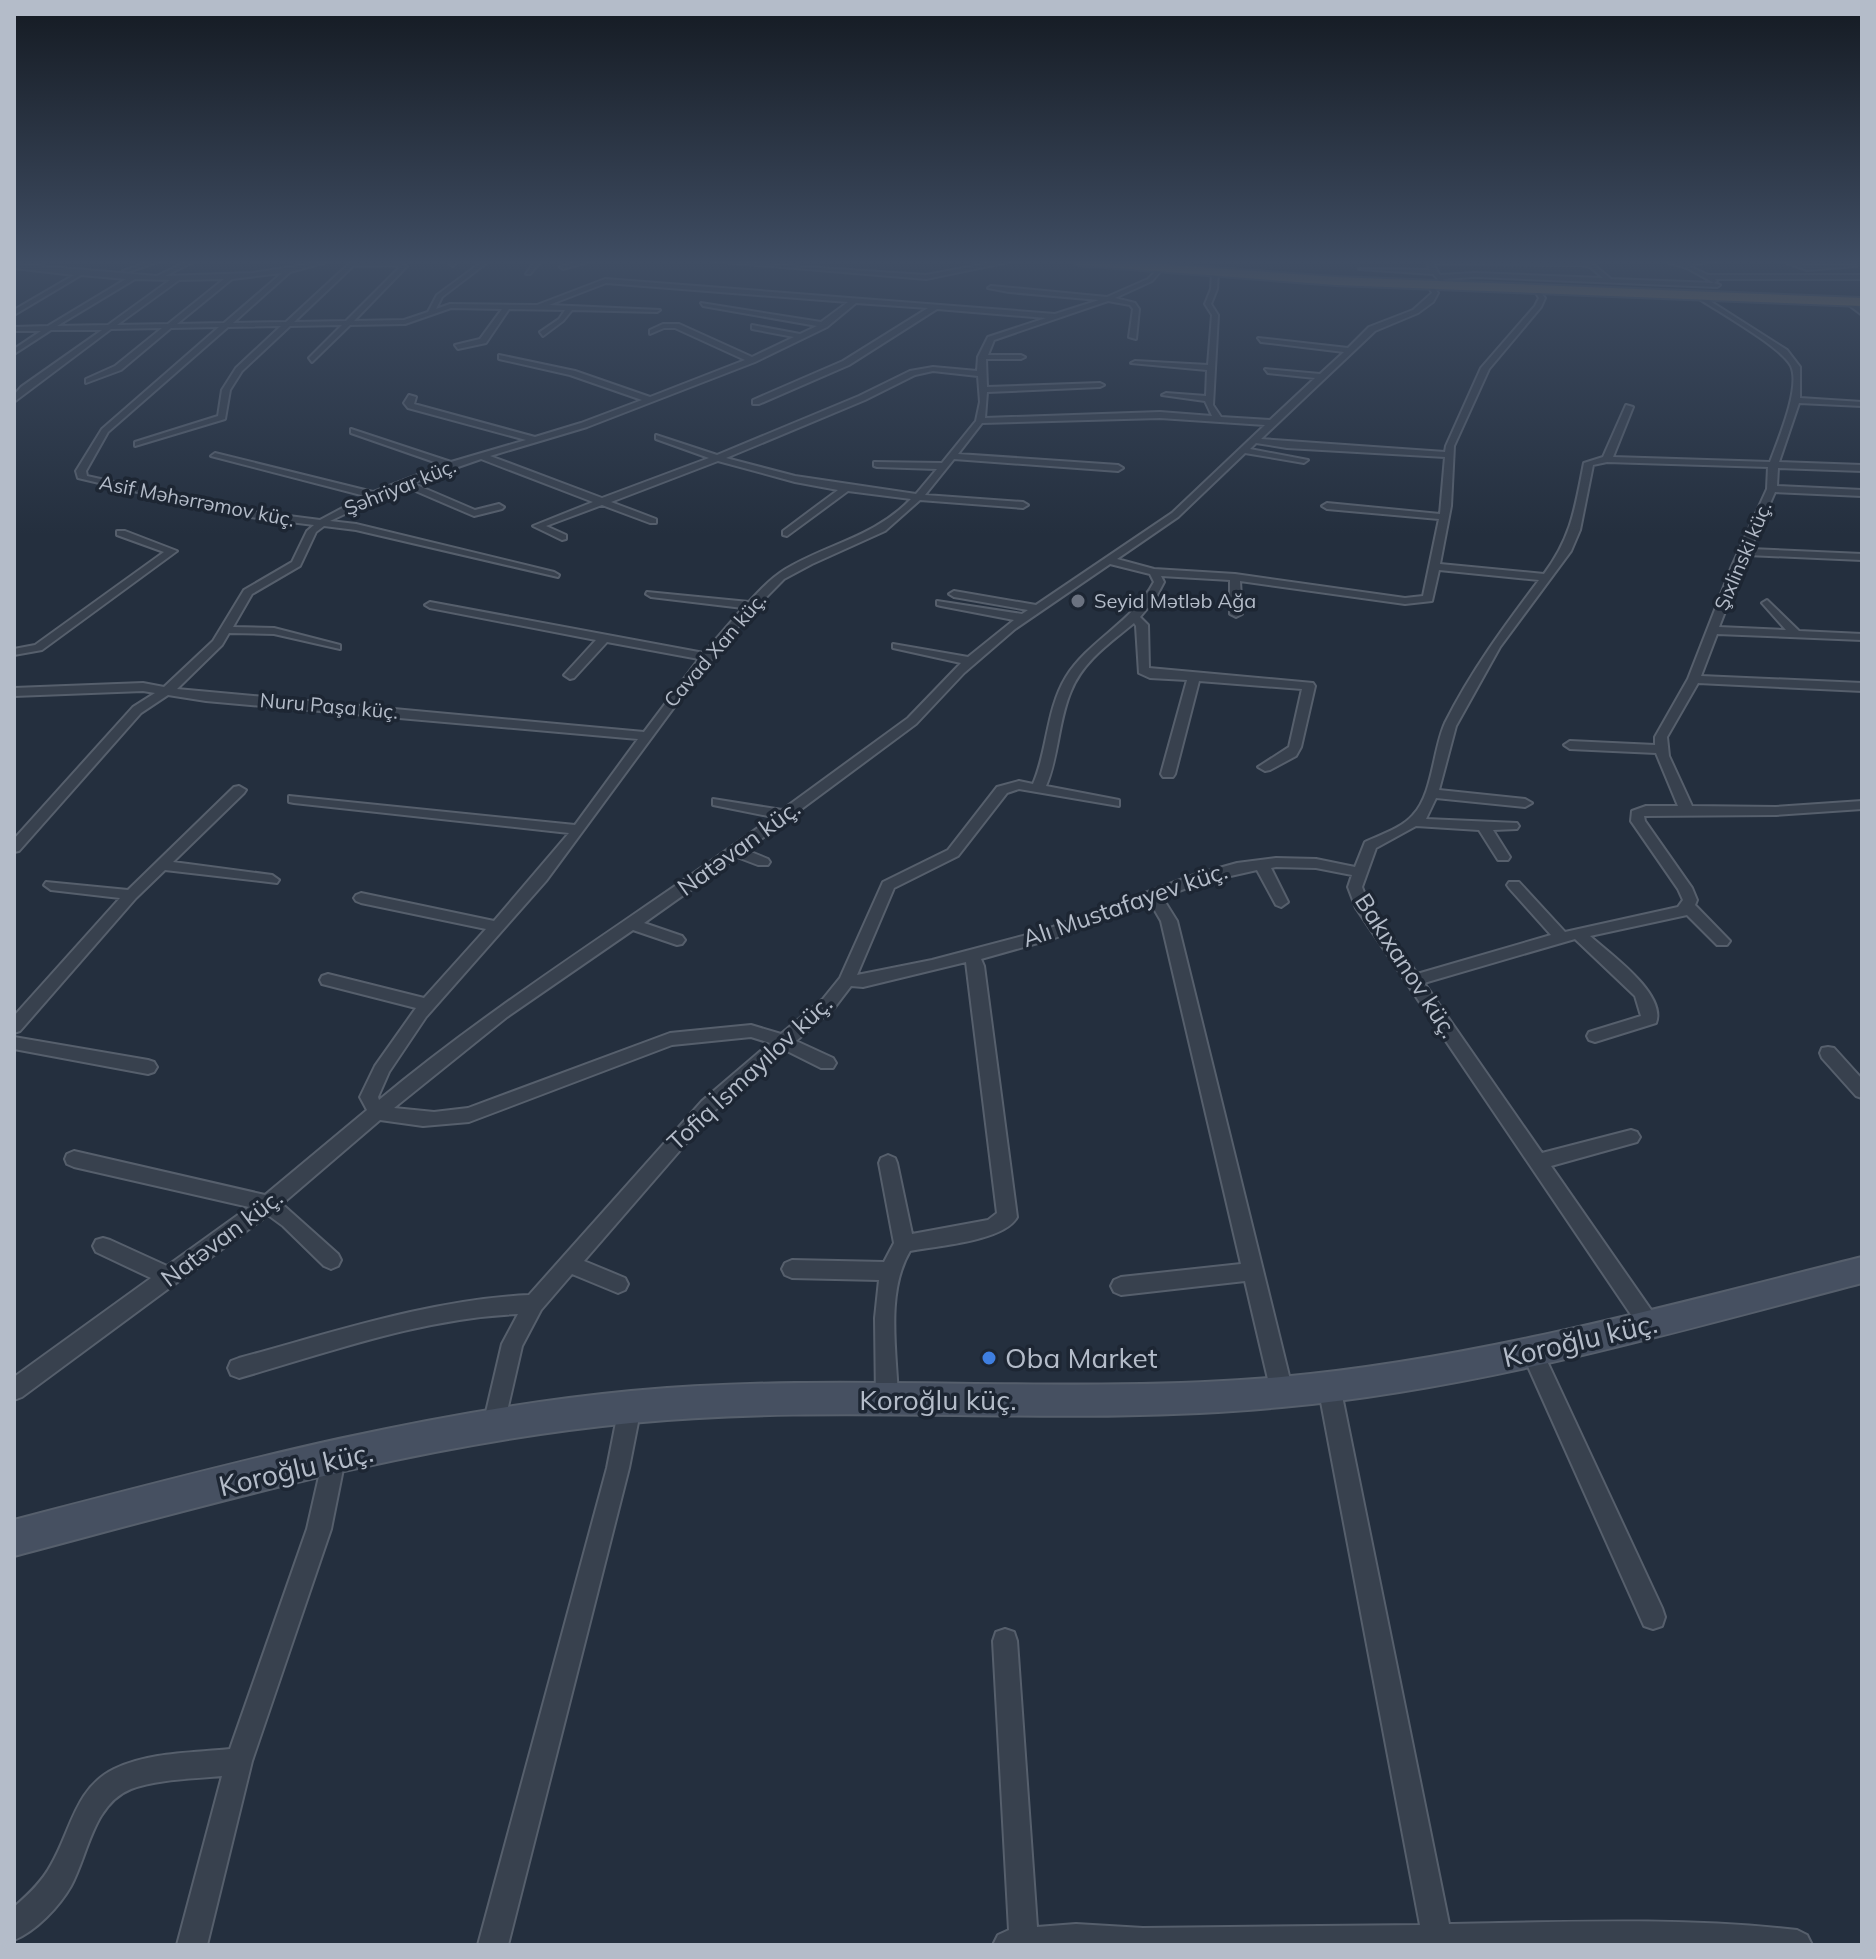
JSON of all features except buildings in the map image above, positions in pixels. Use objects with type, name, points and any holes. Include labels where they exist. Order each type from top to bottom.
[{"type":"street","points":[[14,400],[77,352]]},
{"type":"street","points":[[89,381],[118,368],[137,352]]},
{"type":"street","name":"Asif Məhərrəmov küç.","points":[[197,352],[105,431],[81,471],[83,478],[235,512],[356,527],[554,575]]},
{"type":"street","points":[[138,444],[222,417],[229,382],[259,352]]},
{"type":"street","points":[[312,360],[320,352]]},
{"type":"street","points":[[735,352],[752,360]]},
{"type":"street","name":"Şəhriyar küç.","points":[[14,848],[137,710],[192,671],[228,630],[242,599],[256,586],[296,564],[312,531],[338,511],[451,465],[537,440],[651,400],[769,352]]},
{"type":"street","points":[[756,402],[846,363],[863,352]]},
{"type":"street","points":[[984,352],[979,374],[984,409],[980,421],[1160,415],[1273,423]]},
{"type":"street","points":[[1213,352],[1209,399],[1217,417]]},
{"type":"street","name":"Natəvan küç.","points":[[14,1390],[268,1204],[501,1013],[736,851],[912,721],[970,661],[1024,618],[1169,520],[1348,352]]},
{"type":"street","points":[[1111,561],[1154,572],[1235,577],[1418,602],[1428,599],[1443,517],[1448,455],[1485,368],[1499,352]]},
{"type":"street","name":"Şıxlinski küç.","points":[[1661,749],[1661,737],[1694,679],[1743,552],[1772,489],[1773,467],[1796,400],[1794,361],[1781,352]]},
{"type":"street","points":[[502,357],[572,373],[651,400]]},
{"type":"street","points":[[982,357],[1021,357]]},
{"type":"street","points":[[1135,363],[1212,368]]},
{"type":"street","points":[[1276,363],[1327,373]]},
{"type":"street","points":[[562,537],[538,526],[713,459],[921,371],[979,374]]},
{"type":"street","points":[[1268,371],[1327,373]]},
{"type":"street","points":[[982,390],[1100,385]]},
{"type":"street","points":[[1166,395],[1209,399]]},
{"type":"street","points":[[412,397],[408,403],[411,406],[537,440]]},
{"type":"street","points":[[1796,400],[1859,406]]},
{"type":"street","points":[[1607,459],[1629,407]]},
{"type":"street","name":"Cavad Xan küç.","points":[[377,1112],[369,1097],[375,1079],[429,1005],[579,830],[645,736],[706,657],[784,576],[885,527],[915,498],[980,421]]},
{"type":"street","points":[[354,431],[451,465]]},
{"type":"street","points":[[659,437],[713,459],[767,475],[844,490],[1023,505]]},
{"type":"street","points":[[1247,445],[1448,455]]},
{"type":"street","points":[[1247,445],[1304,460]]},
{"type":"street","points":[[215,456],[374,495]]},
{"type":"street","points":[[482,456],[653,521]]},
{"type":"street","points":[[1512,826],[1416,822],[1431,793],[1450,726],[1495,646],[1566,551],[1575,530],[1589,463],[1607,459],[1862,468]]},
{"type":"street","points":[[877,464],[945,461],[1118,468]]},
{"type":"street","points":[[404,483],[474,513],[499,507]]},
{"type":"street","points":[[1772,489],[1862,493]]},
{"type":"street","points":[[787,533],[844,490]]},
{"type":"street","points":[[1327,506],[1443,517]]},
{"type":"street","points":[[14,652],[38,648],[172,551],[121,533]]},
{"type":"street","points":[[1743,552],[1862,557]]},
{"type":"street","points":[[1433,566],[1546,577]]},
{"type":"street","points":[[1114,803],[1038,789],[1049,764],[1060,697],[1092,651],[1135,618],[1154,595],[1159,582],[1154,572]]},
{"type":"street","points":[[1235,577],[1236,614]]},
{"type":"street","points":[[651,594],[752,606]]},
{"type":"street","points":[[954,594],[1039,609]]},
{"type":"street","points":[[941,603],[1024,618]]},
{"type":"street","points":[[1767,603],[1797,635]]},
{"type":"street","points":[[430,605],[706,657]]},
{"type":"street","points":[[1135,618],[1142,625],[1143,670],[1194,678],[1309,686],[1295,747],[1291,753],[1265,767]]},
{"type":"street","points":[[228,630],[282,632],[336,647]]},
{"type":"street","points":[[1713,630],[1862,637]]},
{"type":"street","points":[[570,675],[604,638]]},
{"type":"street","points":[[897,646],[970,661]]},
{"type":"street","points":[[1168,774],[1194,678]]},
{"type":"street","points":[[1694,679],[1862,687]]},
{"type":"street","name":"Nuru Paşa küç.","points":[[14,692],[143,687],[645,736]]},
{"type":"street","points":[[1570,745],[1661,749],[1686,808]]},
{"type":"street","name":"Tofiq İsmayılov küç.","points":[[494,1425],[512,1344],[534,1304],[708,1106],[780,1042],[815,1016],[847,980],[888,885],[953,853],[1002,790],[1019,785],[1038,789]]},
{"type":"street","points":[[15,1023],[131,895],[160,865],[203,829],[239,790]]},
{"type":"street","points":[[1431,793],[1525,803]]},
{"type":"street","points":[[294,799],[579,830]]},
{"type":"street","points":[[718,802],[784,815]]},
{"type":"street","points":[[1722,941],[1688,907],[1685,888],[1637,814],[1646,810],[1686,808],[1776,811],[1862,805]]},
{"type":"street","name":"Bakıxanov küç.","points":[[1416,822],[1370,845],[1358,872],[1356,894],[1412,981],[1649,1324]]},
{"type":"street","points":[[1483,825],[1503,857]]},
{"type":"street","points":[[736,851],[763,862]]},
{"type":"street","points":[[160,865],[272,880]]},
{"type":"street","points":[[1262,865],[1281,902]]},
{"type":"street","name":"Alı Mustafayev küç.","points":[[847,980],[863,981],[1045,936],[1226,868],[1337,866],[1358,872]]},
{"type":"street","points":[[51,885],[131,895]]},
{"type":"street","points":[[1514,885],[1570,936],[1641,992],[1647,1002],[1650,1019],[1595,1036]]},
{"type":"street","points":[[1154,896],[1169,921],[1282,1392]]},
{"type":"street","points":[[361,898],[499,927]]},
{"type":"street","points":[[1412,981],[1570,936],[1673,914],[1688,907]]},
{"type":"street","points":[[631,924],[677,940]]},
{"type":"street","points":[[887,1400],[890,1271],[895,1254],[904,1244],[992,1227],[1007,1217],[979,982],[971,955]]},
{"type":"street","points":[[328,980],[429,1005]]},
{"type":"street","points":[[377,1112],[407,1120],[442,1120],[469,1115],[670,1039],[751,1031],[827,1063]]},
{"type":"street","points":[[14,1043],[148,1067]]},
{"type":"street","points":[[1828,1053],[1862,1091]]},
{"type":"street","points":[[1538,1162],[1631,1137]]},
{"type":"street","points":[[74,1159],[268,1204],[290,1220],[331,1260]]},
{"type":"street","points":[[888,1163],[904,1244]]},
{"type":"street","points":[[103,1246],[170,1277]]},
{"type":"street","points":[[569,1264],[618,1284]]},
{"type":"street","points":[[792,1269],[890,1271]]},
{"type":"street","name":"Koroğlu küç.","points":[[14,1538],[334,1459],[494,1425],[630,1407],[887,1400],[1166,1399],[1282,1392],[1533,1353],[1862,1270]]},
{"type":"street","points":[[1121,1286],[1253,1271]]},
{"type":"street","points":[[239,1368],[424,1319],[485,1307],[534,1304]]},
{"type":"street","points":[[1533,1353],[1653,1617]]},
{"type":"street","points":[[1329,1386],[1438,1941]]},
{"type":"street","points":[[493,1945],[618,1468],[630,1407]]},
{"type":"street","points":[[192,1945],[239,1761],[319,1529],[334,1459]]},
{"type":"street","points":[[1005,1641],[1016,1944],[1076,1938],[1143,1943],[1312,1944],[1727,1937],[1797,1945]]},
{"type":"street","points":[[14,1926],[39,1904],[61,1877],[89,1811],[104,1791],[124,1778],[239,1761]]},
{"type":"place","name":"Seyid Mətləb Ağa","points":[[1078,601]]},
{"type":"place","name":"Oba Market","points":[[989,1358]]}]
